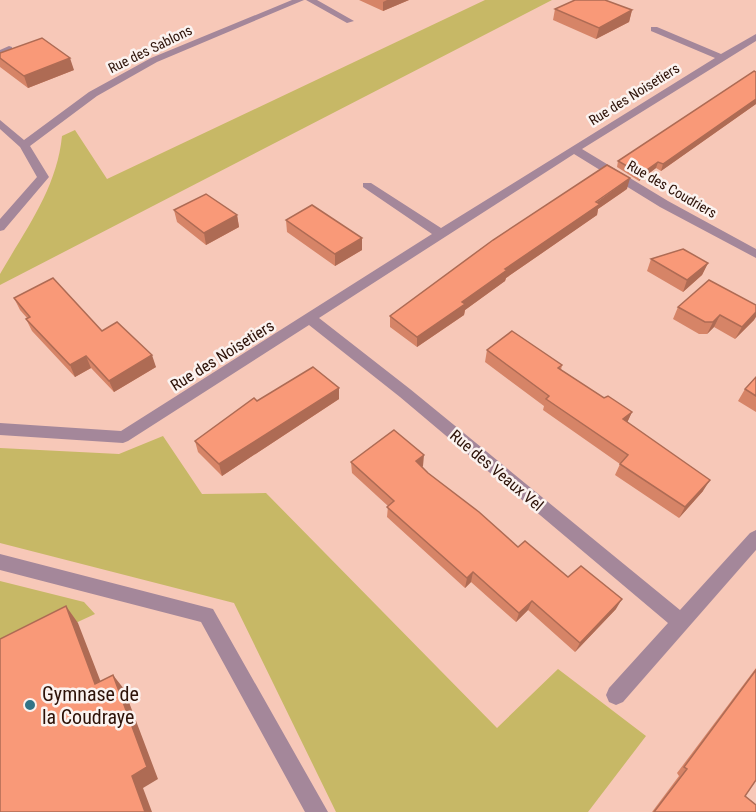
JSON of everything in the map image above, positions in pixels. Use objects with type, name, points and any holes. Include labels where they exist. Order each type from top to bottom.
[{"type":"street","name":"Rue des Sablons","points":[[24,145],[93,94],[154,60],[300,0]]},
{"type":"street","points":[[310,0],[350,21]]},
{"type":"street","name":"Rue des Noisetiers","points":[[654,29],[722,58]]},
{"type":"street","name":"Rue des Noisetiers","points":[[0,429],[123,437],[574,149],[756,37]]},
{"type":"street","points":[[0,123],[24,145],[43,177],[0,227]]},
{"type":"street","name":"Rue des Coudriers","points":[[574,149],[664,204],[756,254]]},
{"type":"street","points":[[368,185],[441,234]]},
{"type":"street","name":"Rue des Veaux Vel","points":[[311,319],[405,393],[681,624]]},
{"type":"street","points":[[616,695],[756,538]]},
{"type":"street","points":[[0,562],[207,615],[317,812]]},
{"type":"shaded area","points":[[485,0],[552,0],[0,285],[0,274],[47,191],[59,155],[62,136],[75,130],[107,179]]},
{"type":"shaded area","points":[[163,436],[202,494],[266,493],[497,728],[558,669],[646,736],[588,812],[336,812],[234,603],[0,543],[0,448],[119,454]]},
{"type":"shaded area","points":[[0,581],[84,602],[95,614],[0,658]]},
{"type":"building","points":[[575,0],[605,0],[632,10],[599,28],[555,9]]},
{"type":"building","points":[[42,38],[70,58],[24,76],[0,58],[0,53]]},
{"type":"building","points":[[754,71],[756,72],[756,99],[663,164],[658,162],[641,174],[618,161]]},
{"type":"building","points":[[607,165],[630,178],[596,202],[600,204],[505,269],[507,270],[462,302],[465,304],[417,337],[390,316],[493,240]]},
{"type":"building","points":[[206,194],[237,215],[204,233],[174,210]]},
{"type":"building","points":[[312,205],[362,238],[335,254],[286,220]]},
{"type":"building","points":[[683,249],[708,263],[687,280],[651,259]]},
{"type":"building","points":[[53,278],[102,331],[117,322],[152,355],[109,381],[86,356],[70,365],[26,319],[30,317],[14,298]]},
{"type":"building","points":[[709,280],[756,305],[756,312],[742,327],[720,315],[713,322],[705,322],[678,307]]},
{"type":"building","points":[[512,331],[562,365],[558,368],[604,398],[608,396],[632,412],[623,419],[710,480],[685,507],[620,464],[628,455],[546,399],[549,396],[487,350]]},
{"type":"building","points":[[313,367],[339,388],[219,464],[195,441],[254,398],[257,401]]},
{"type":"building","points":[[756,377],[756,396],[745,389]]},
{"type":"building","points":[[394,430],[424,455],[416,461],[428,473],[479,512],[518,547],[525,541],[568,577],[581,566],[622,599],[580,643],[532,601],[519,613],[473,572],[467,578],[387,507],[394,501],[351,462]]},
{"type":"building","name":"Gymnase de la Coudraye","points":[[66,606],[95,684],[113,675],[147,767],[132,776],[145,812],[0,812],[0,639]]},
{"type":"building","points":[[756,670],[756,780],[745,796],[756,805],[756,812],[654,812],[687,769],[684,767]]},
{"type":"place","name":"Gymnase de la Coudraye","points":[[30,705]]}]
